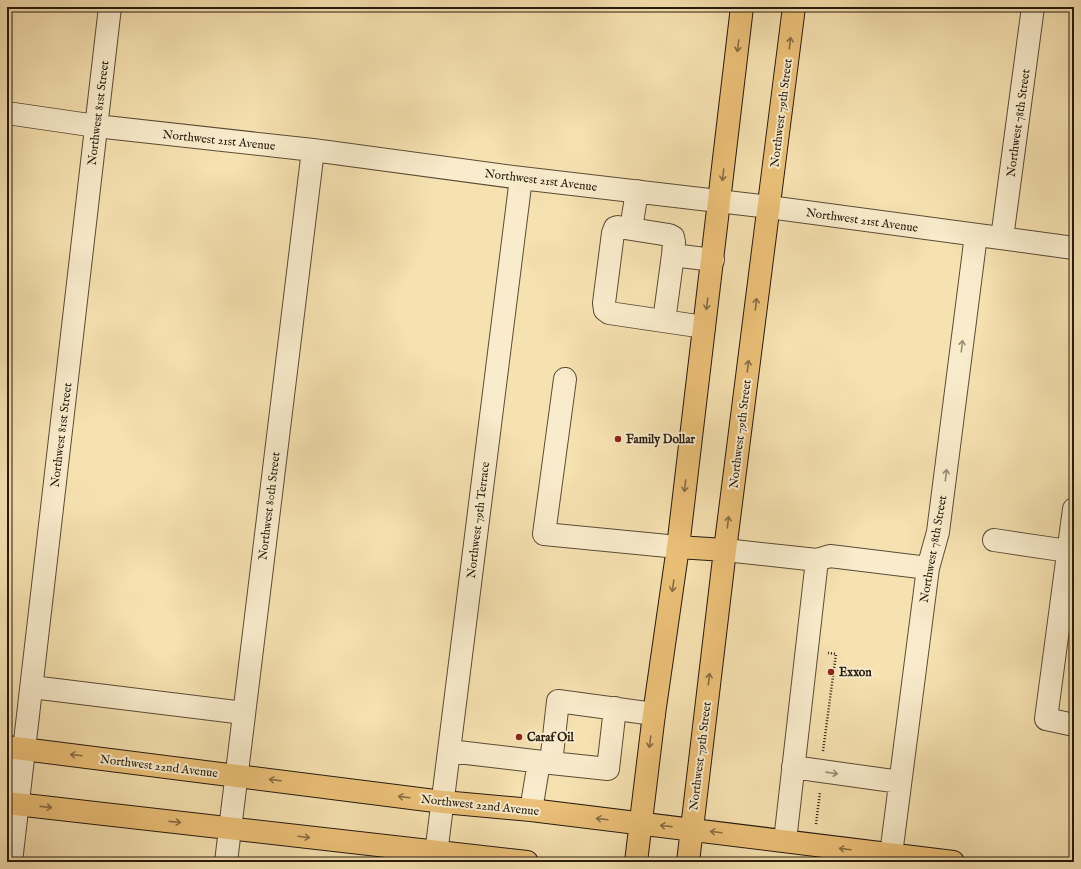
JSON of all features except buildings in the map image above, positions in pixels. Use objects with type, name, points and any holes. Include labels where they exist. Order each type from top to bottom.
[{"type":"main road","points":[[636,862],[654,714],[678,547],[742,7]]},
{"type":"main road","name":"Northwest 79th Street","points":[[688,862],[725,550],[794,7]]},
{"type":"main road","points":[[678,547],[725,550]]},
{"type":"main road","name":"Northwest 22nd Avenue","points":[[16,748],[443,802],[531,810],[692,829],[813,845],[890,858],[953,862]]},
{"type":"main road","points":[[12,804],[230,828],[436,857],[527,862]]},
{"type":"street","name":"Northwest 81st Street","points":[[10,862],[16,748],[32,687],[110,7]]},
{"type":"street","name":"Northwest 78th Street","points":[[1002,238],[1033,7]]},
{"type":"street","name":"Northwest 21st Avenue","points":[[7,113],[96,126],[313,150],[521,178],[769,207],[1074,248]]},
{"type":"street","name":"Northwest 80th Street","points":[[226,862],[313,150]]},
{"type":"street","name":"Northwest 79th Terrace","points":[[436,857],[521,178]]},
{"type":"street","points":[[631,229],[637,192]]},
{"type":"street","points":[[664,321],[673,255],[673,237],[669,234],[618,227],[616,228],[613,233],[604,304],[605,310],[609,313],[704,327]]},
{"type":"street","name":"Northwest 78th Street","points":[[890,858],[928,568],[938,532],[976,235]]},
{"type":"street","points":[[673,255],[713,260]]},
{"type":"street","points":[[565,379],[544,534],[678,547]]},
{"type":"street","points":[[1074,509],[1046,720],[1074,725]]},
{"type":"street","points":[[994,540],[1068,551]]},
{"type":"street","points":[[725,550],[817,560],[830,556],[928,568]]},
{"type":"street","points":[[785,841],[817,560]]},
{"type":"street","points":[[32,687],[244,713]]},
{"type":"street","points":[[531,810],[545,762],[558,701],[654,714]]},
{"type":"street","points":[[449,751],[608,769],[615,708]]},
{"type":"street","points":[[794,768],[900,782]]},
{"type":"path","points":[[806,650],[836,654],[823,752],[822,782],[813,845]]},
{"type":"place","name":"Family Dollar","points":[[618,439]]},
{"type":"place","name":"Exxon","points":[[831,672]]},
{"type":"place","name":"Caraf Oil","points":[[519,737]]}]
